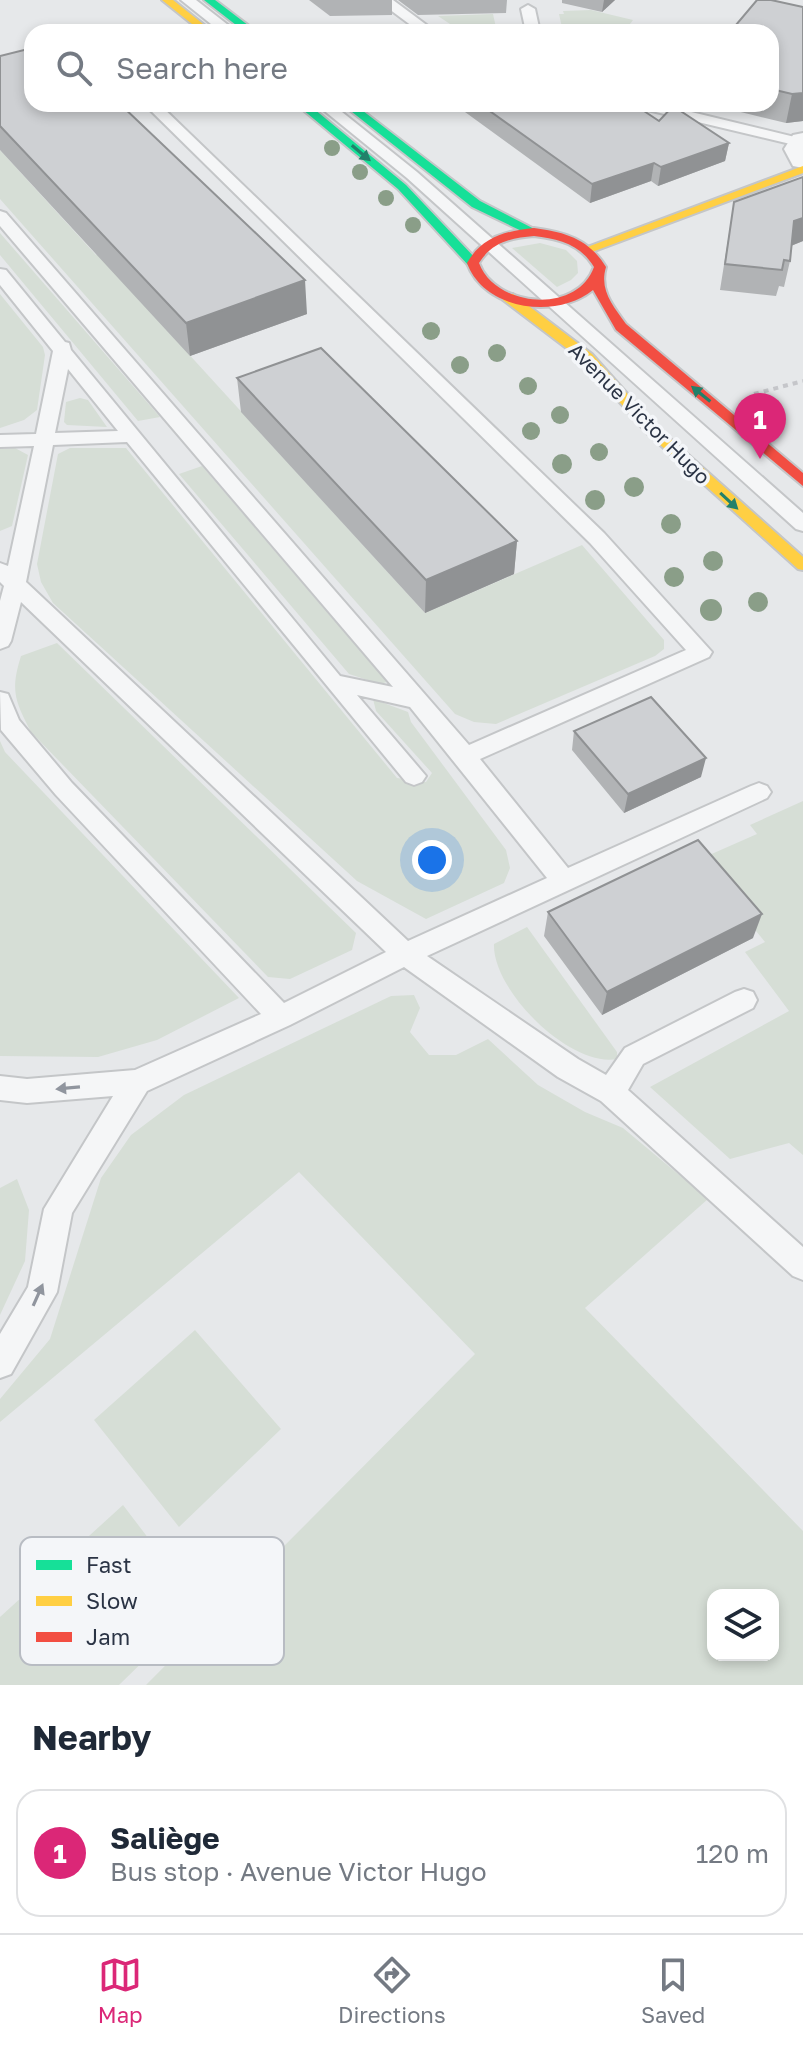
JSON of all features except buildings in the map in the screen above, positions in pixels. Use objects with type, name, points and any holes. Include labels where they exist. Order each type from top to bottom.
[{"type":"street","points":[[167,0],[198,24]]},
{"type":"street","points":[[209,0],[241,24]]},
{"type":"street","points":[[311,112],[402,187],[473,263]]},
{"type":"street","points":[[357,112],[476,204],[534,232]]},
{"type":"street","points":[[473,263],[475,256],[489,243],[509,235],[534,232],[565,237],[588,249],[802,153]]},
{"type":"street","name":"Avenue Victor Hugo","points":[[588,249],[600,267],[597,279],[609,313],[621,327],[803,481]]},
{"type":"street","name":"Avenue Victor Hugo","points":[[473,263],[479,280],[508,297],[587,357],[652,430],[803,565]]},
{"type":"street","points":[[508,297],[555,301],[581,293],[597,279]]},
{"type":"lane","points":[[188,0],[220,24]]},
{"type":"lane","points":[[384,0],[418,24]]},
{"type":"lane","points":[[528,9],[531,24]]},
{"type":"lane","points":[[159,112],[597,538],[701,652],[465,756]]},
{"type":"lane","points":[[333,112],[412,175],[803,524]]},
{"type":"lane","points":[[666,112],[802,153]]},
{"type":"lane","points":[[0,216],[420,701],[565,882]]},
{"type":"lane","points":[[0,274],[63,347],[333,682],[414,776]]},
{"type":"lane","points":[[0,641],[8,577],[44,439],[63,347]]},
{"type":"lane","points":[[0,441],[132,436]]},
{"type":"lane","points":[[8,577],[405,954],[568,1068],[611,1092],[803,1266]]},
{"type":"lane","points":[[333,682],[420,701]]},
{"type":"lane","points":[[0,700],[9,724],[64,789],[281,1017]]},
{"type":"lane","points":[[0,1088],[27,1091],[137,1082],[281,1017],[405,954],[759,792]]},
{"type":"lane","points":[[611,1092],[634,1056],[744,1000]]},
{"type":"lane","points":[[0,1363],[42,1292],[58,1209],[137,1082]]},
{"type":"path","points":[[714,405],[803,381]]},
{"type":"shaded area","points":[[591,10],[633,20],[630,24],[561,24],[559,14],[564,14],[563,11]]},
{"type":"shaded area","points":[[493,14],[495,24],[450,24],[438,16]]},
{"type":"shaded area","points":[[0,150],[96,255],[208,218],[111,269],[425,613],[582,545],[664,640],[664,649],[655,656],[496,724],[474,722],[455,714],[0,199]]},
{"type":"shaded area","points":[[0,233],[160,417],[138,421],[0,255]]},
{"type":"shaded area","points":[[540,243],[566,250],[577,261],[578,273],[557,287],[512,248]]},
{"type":"shaded area","points":[[0,294],[43,347],[45,355],[37,410],[24,420],[0,428]]},
{"type":"shaded area","points":[[80,398],[88,400],[107,427],[67,425],[64,422],[66,402]]},
{"type":"shaded area","points":[[15,448],[28,455],[12,526],[0,531],[0,449]]},
{"type":"shaded area","points":[[70,448],[126,448],[397,778],[426,782],[432,773],[376,711],[373,699],[408,712],[411,722],[506,850],[510,868],[504,883],[426,919],[357,881],[53,603],[41,582],[37,564],[58,454]]},
{"type":"shaded area","points":[[202,466],[387,682],[380,684],[349,674],[179,474]]},
{"type":"shaded area","points":[[57,643],[356,933],[352,950],[290,979],[268,977],[31,732],[16,696],[21,656]]},
{"type":"shaded area","points":[[0,741],[5,752],[239,998],[157,1040],[98,1057],[0,1056]]},
{"type":"shaded area","points":[[803,801],[803,1155],[789,1143],[730,1159],[650,1087],[789,1011],[745,952],[765,942],[698,860],[757,834],[750,825]]},
{"type":"shaded area","points":[[527,927],[617,1052],[617,1059],[598,1059],[557,1039],[537,1022],[506,983],[497,963],[494,944]]},
{"type":"shaded area","points":[[414,995],[420,1008],[410,1032],[429,1055],[456,1055],[488,1039],[538,1085],[585,1112],[623,1128],[708,1199],[585,1308],[803,1531],[803,1685],[146,1685],[166,1665],[284,1665],[284,1546],[475,1354],[299,1172],[0,1422],[0,1399],[50,1339],[101,1178],[131,1135],[184,1095],[391,996]]},
{"type":"shaded area","points":[[17,1179],[29,1210],[25,1261],[0,1315],[0,1188]]},
{"type":"shaded area","points":[[195,1330],[281,1429],[179,1527],[94,1420]]},
{"type":"shaded area","points":[[123,1505],[147,1537],[88,1537]]},
{"type":"shaded area","points":[[20,1599],[20,1665],[140,1665],[119,1685],[0,1685],[0,1617]]},
{"type":"traffic: fast","points":[[209,0],[241,24]]},
{"type":"traffic: fast","points":[[311,112],[402,187],[473,263]]},
{"type":"traffic: fast","points":[[357,112],[476,204],[534,232]]},
{"type":"traffic: slow","points":[[167,0],[198,24]]},
{"type":"traffic: slow","points":[[588,249],[803,169]]},
{"type":"traffic: slow","points":[[508,297],[587,357],[652,430],[803,565]]},
{"type":"traffic: jam","points":[[534,232],[573,240],[588,251],[600,267],[592,284],[568,299],[536,303],[505,296],[481,280],[473,263],[484,248],[507,236],[534,232]]},
{"type":"traffic: jam","points":[[597,279],[600,296],[621,327],[803,481]]},
{"type":"place","name":"Saliège","points":[[760,459]]}]
